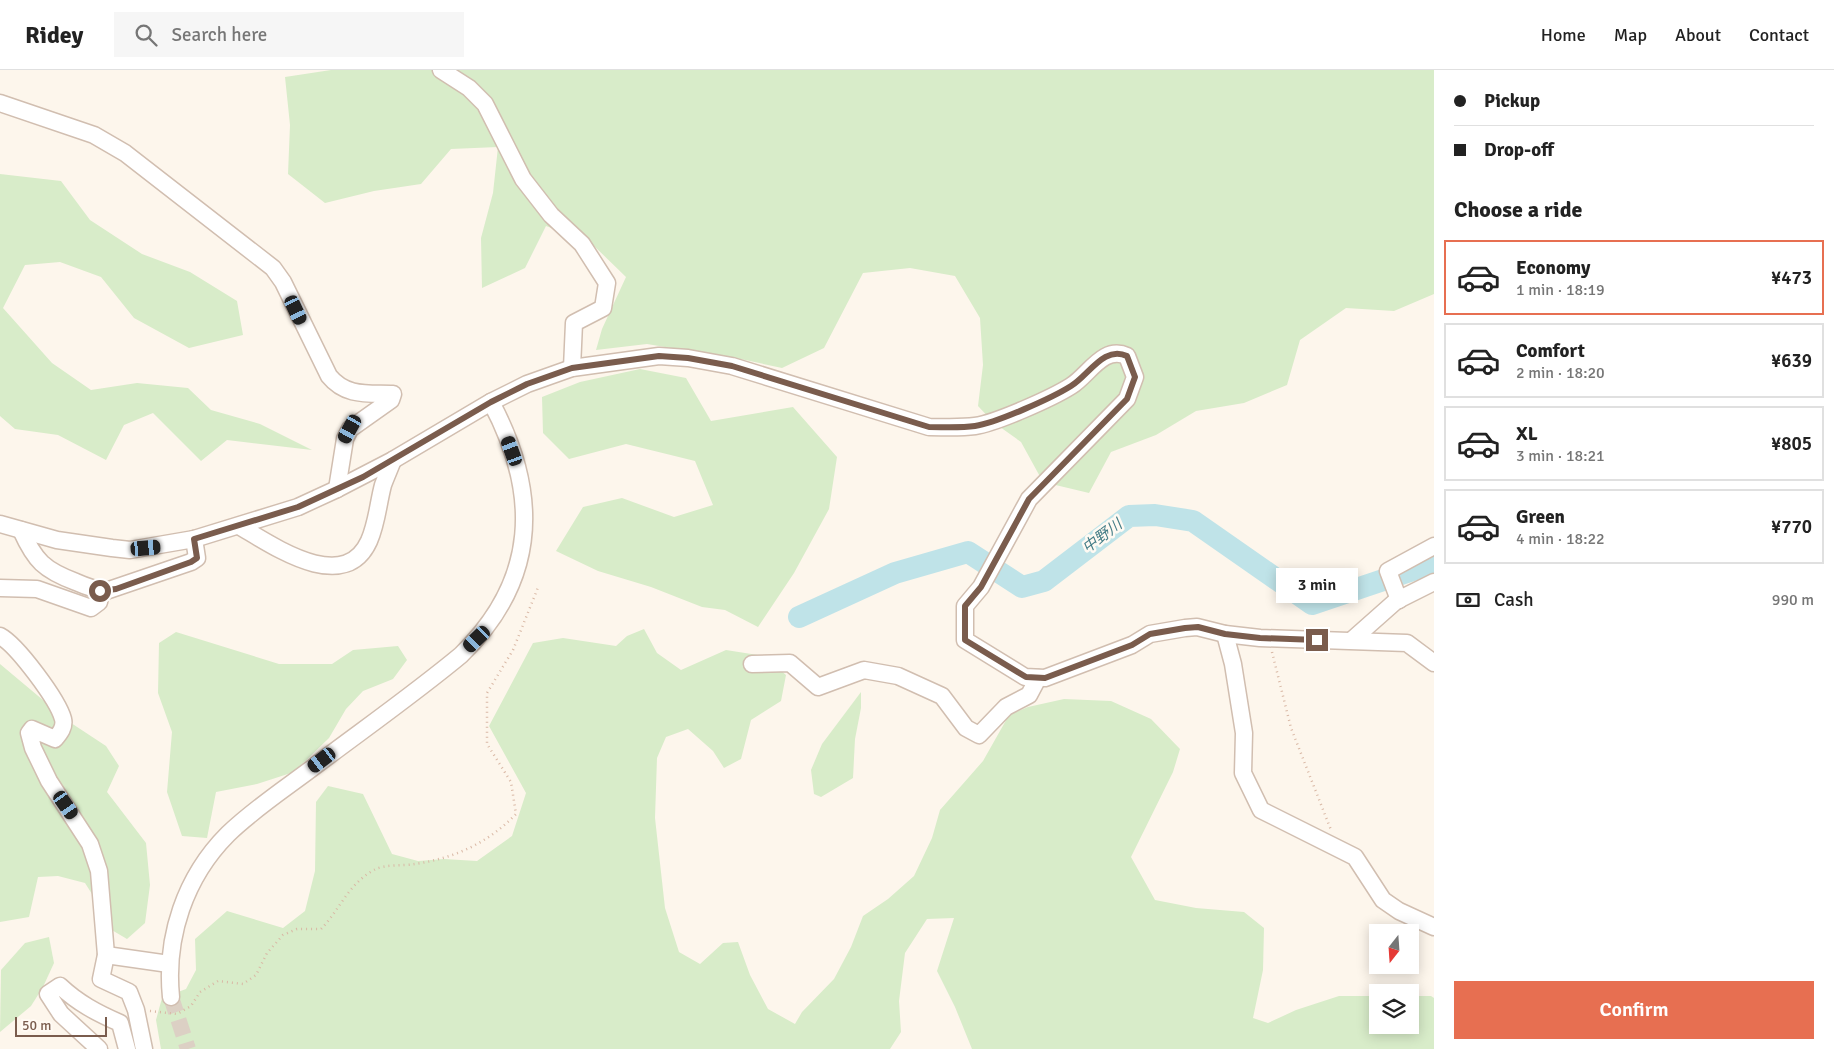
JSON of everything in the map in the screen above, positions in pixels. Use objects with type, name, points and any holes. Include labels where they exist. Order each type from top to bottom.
[{"type":"street","points":[[441,70],[469,88],[485,104],[523,179],[550,216],[582,244],[607,283],[603,308],[574,323],[572,368]]},
{"type":"street","points":[[0,102],[94,135],[125,153],[273,268],[283,282],[330,376],[338,387],[356,392],[392,394],[391,400],[350,429],[345,439],[337,489]]},
{"type":"street","points":[[0,524],[79,545],[130,550],[194,539],[298,507],[393,460],[491,402],[527,384],[572,368],[659,356],[688,358],[732,366],[929,427],[956,428],[978,426],[1031,406],[1072,386],[1109,353],[1118,352],[1127,356],[1135,377],[1127,399],[1029,499],[985,580],[965,606],[965,640],[1026,677],[1038,678],[1045,678],[1132,645],[1150,634],[1198,627],[1225,634],[1269,639],[1407,643],[1434,663]]},
{"type":"street","points":[[171,997],[169,964],[174,928],[188,893],[204,865],[228,834],[440,672],[477,639],[495,616],[507,594],[516,567],[525,522],[525,501],[517,463],[491,402]]},
{"type":"street","points":[[239,526],[299,560],[314,565],[338,565],[350,562],[363,552],[369,542],[384,485],[393,460]]},
{"type":"street","points":[[21,530],[32,553],[49,571],[100,591],[116,589],[191,562],[197,558],[194,539]]},
{"type":"street","points":[[1398,600],[1388,571],[1434,546]]},
{"type":"street","points":[[1352,640],[1398,600],[1434,582]]},
{"type":"street","points":[[0,588],[37,589],[91,608],[99,602],[100,591]]},
{"type":"street","points":[[1225,634],[1233,664],[1244,733],[1243,773],[1261,810],[1354,857],[1383,900],[1399,912],[1434,927]]},
{"type":"street","points":[[0,636],[19,651],[37,674],[63,719],[62,732],[55,739],[32,730],[28,733],[32,748],[49,781],[90,844],[99,871],[106,955],[101,979],[129,992],[136,1010],[144,1049]]},
{"type":"street","points":[[752,664],[790,663],[818,687],[864,670],[898,676],[942,696],[966,728],[979,735],[1006,707],[1029,695],[1038,678]]},
{"type":"street","points":[[106,955],[169,964]]},
{"type":"street","points":[[99,1049],[61,1014],[48,994],[60,986],[75,1000],[120,1023],[127,1049]]},
{"type":"path","points":[[136,1010],[177,1014],[191,1006],[200,992],[218,981],[243,984],[256,975],[268,953],[283,935],[297,930],[321,929],[331,919],[338,904],[361,880],[375,869],[418,863],[462,852],[498,832],[516,814],[511,782],[486,744],[487,693],[513,650],[539,585]]},
{"type":"path","points":[[1269,639],[1291,728],[1331,830],[1337,837]]},
{"type":"green space","points":[[331,70],[1434,70],[1434,294],[1394,311],[1346,308],[1300,340],[1287,385],[1244,403],[1196,411],[1156,435],[1111,452],[1089,493],[1043,482],[1021,442],[993,422],[978,406],[983,365],[980,318],[955,276],[910,268],[863,273],[824,348],[782,368],[736,358],[714,360],[677,349],[647,344],[596,350],[602,329],[626,277],[591,243],[546,226],[525,268],[482,288],[481,238],[493,193],[498,147],[451,149],[421,184],[374,191],[325,203],[288,174],[290,125],[285,77]]},
{"type":"green space","points":[[0,174],[61,181],[90,220],[142,254],[190,272],[237,301],[243,335],[189,348],[134,318],[101,277],[60,262],[25,265],[3,308],[52,363],[91,390],[137,383],[188,388],[211,410],[260,424],[312,450],[227,440],[201,461],[153,413],[124,425],[106,460],[58,435],[15,429],[0,416]]},
{"type":"green space","points":[[640,369],[686,378],[711,421],[793,407],[837,457],[829,509],[794,573],[758,627],[725,610],[702,607],[651,587],[598,571],[556,551],[583,507],[622,498],[674,517],[713,505],[695,461],[626,444],[569,459],[543,433],[542,397],[580,382]]},
{"type":"green space","points":[[644,629],[657,653],[681,670],[726,650],[764,656],[786,675],[781,701],[751,720],[741,759],[724,768],[713,751],[688,729],[666,737],[657,758],[655,818],[665,908],[679,952],[700,964],[723,943],[738,942],[750,975],[768,1009],[795,1024],[802,1012],[834,979],[851,947],[863,916],[888,899],[914,876],[932,838],[940,810],[983,761],[1009,715],[1028,707],[1064,699],[1111,701],[1151,719],[1180,749],[1173,772],[1131,857],[1155,900],[1196,908],[1244,912],[1264,928],[1263,970],[1253,1018],[1268,1023],[1296,1010],[1339,996],[1369,996],[1369,1034],[1419,1034],[1419,996],[1431,996],[1434,998],[1434,1049],[972,1049],[955,1007],[937,971],[954,918],[927,919],[905,953],[899,1001],[901,1032],[890,1049],[161,1049],[156,1020],[162,998],[186,989],[196,970],[195,939],[227,911],[283,928],[305,911],[315,871],[316,802],[328,786],[363,794],[392,854],[418,861],[444,859],[477,861],[512,836],[526,793],[489,726],[533,643],[563,638],[616,646],[627,636]]},
{"type":"green space","points":[[176,632],[279,664],[332,664],[353,650],[398,646],[407,660],[393,679],[363,691],[346,709],[329,738],[294,772],[257,784],[216,792],[207,838],[182,836],[167,792],[172,732],[158,693],[159,643]]},
{"type":"green space","points":[[0,664],[68,721],[106,746],[119,766],[107,792],[146,843],[150,885],[145,923],[127,939],[105,926],[99,905],[85,883],[58,876],[38,877],[29,917],[0,922]]},
{"type":"green space","points":[[861,692],[861,708],[855,739],[853,778],[821,797],[814,794],[811,770],[822,744]]},
{"type":"green space","points":[[49,937],[54,963],[43,987],[31,1006],[0,1032],[1,970],[25,943]]},
{"type":"waterway","name":"中野川","points":[[799,617],[895,573],[968,552],[1022,587],[1044,581],[1129,516],[1155,515],[1193,521],[1312,604],[1434,563]]},
{"type":"tunnel","points":[[171,997],[188,1049]]},
{"type":"route","points":[[100,591],[116,589],[152,574],[191,562],[197,558],[194,539],[298,507],[363,477],[491,402],[527,384],[572,368],[659,356],[688,358],[732,366],[929,427],[956,428],[978,426],[1031,406],[1072,386],[1109,353],[1118,352],[1127,356],[1135,377],[1127,399],[1029,499],[981,587],[965,606],[965,640],[1026,677],[1045,678],[1132,645],[1150,634],[1185,628],[1198,627],[1225,634],[1260,638],[1299,641],[1317,640]]}]
